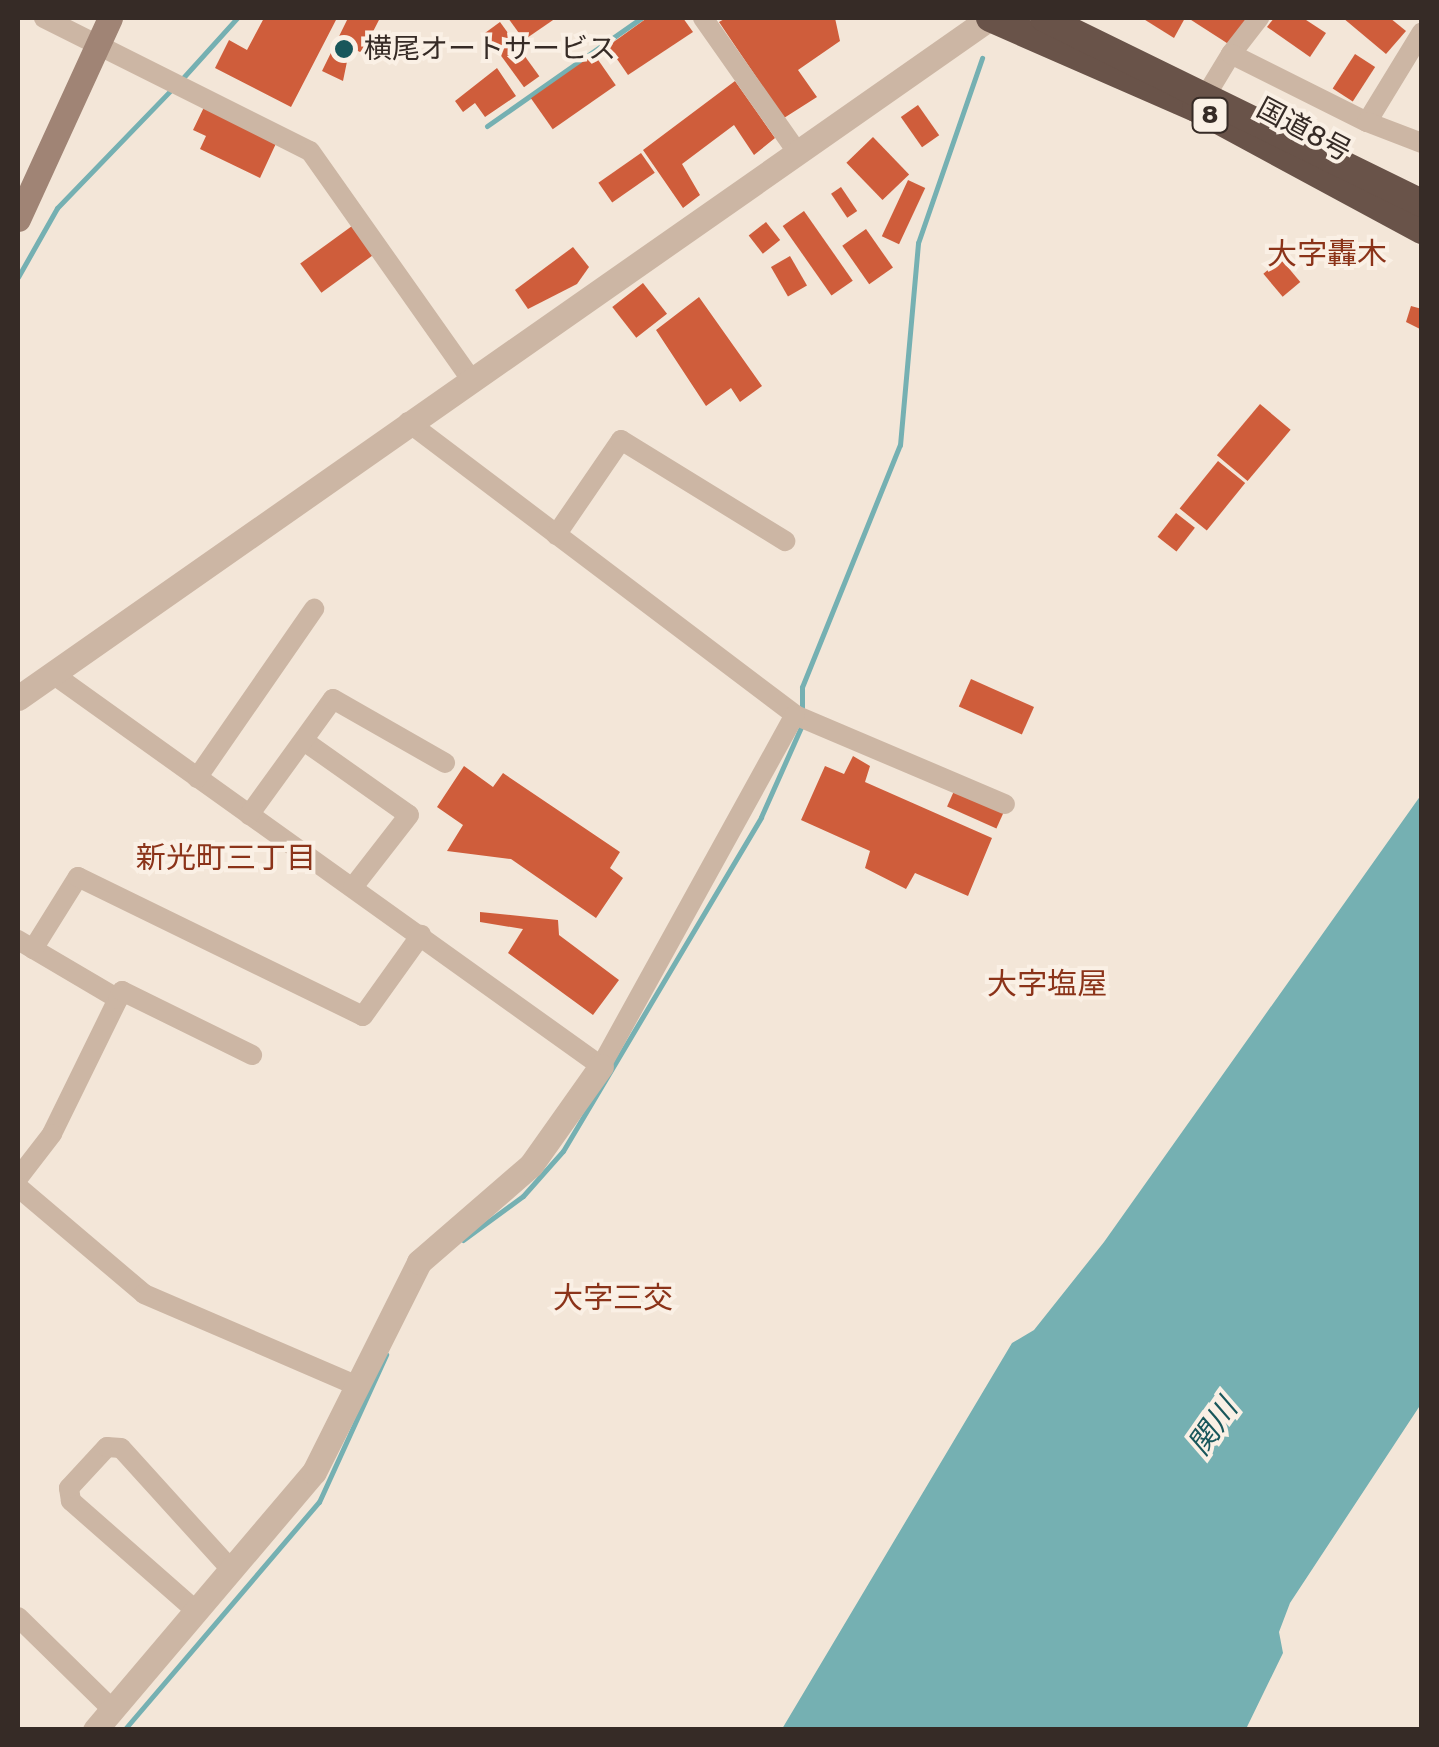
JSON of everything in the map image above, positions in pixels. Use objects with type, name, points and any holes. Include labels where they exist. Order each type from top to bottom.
[{"type":"highway","name":"国道8号","points":[[990,18],[1196,108],[1422,230]]},
{"type":"highway","name":"国道8号","points":[[1044,18],[1208,92],[1422,203]]},
{"type":"main road","points":[[18,219],[110,18]]},
{"type":"street","points":[[44,18],[310,151],[472,382]]},
{"type":"street","points":[[703,18],[798,153]]},
{"type":"street","points":[[22,689],[53,674],[990,18]]},
{"type":"street","points":[[1208,92],[1258,18]]},
{"type":"street","points":[[1367,122],[1422,32]]},
{"type":"street","points":[[1231,54],[1367,122],[1422,143]]},
{"type":"street","points":[[408,422],[795,715],[1005,804]]},
{"type":"street","points":[[556,535],[622,440],[786,541]]},
{"type":"street","points":[[198,778],[314,609]]},
{"type":"street","points":[[53,674],[601,1066]]},
{"type":"street","points":[[250,814],[334,699],[444,763]]},
{"type":"street","points":[[95,1730],[110,1707],[314,1472],[419,1262],[531,1165],[601,1066],[795,715]]},
{"type":"street","points":[[304,741],[408,816],[353,887]]},
{"type":"street","points":[[118,999],[25,945],[78,877],[363,1016],[421,935]]},
{"type":"street","points":[[18,1178],[52,1134],[122,992],[252,1056]]},
{"type":"street","points":[[18,1187],[144,1294],[356,1385]]},
{"type":"street","points":[[194,1609],[71,1501],[69,1488],[108,1447],[122,1448],[229,1567]]},
{"type":"street","points":[[18,1617],[110,1707]]},
{"type":"water","name":"関川","points":[[1421,795],[1421,1404],[1290,1603],[1279,1632],[1283,1653],[1246,1729],[782,1729],[1012,1343],[1034,1330],[1104,1242]]},
{"type":"building","points":[[264,18],[337,18],[291,107],[215,68],[229,40],[247,50]]},
{"type":"building","name":"横尾オートサービス","points":[[348,18],[380,18],[362,53],[350,47],[343,81],[322,71]]},
{"type":"building","points":[[508,18],[556,18],[524,40]]},
{"type":"building","points":[[647,18],[683,18],[693,32],[628,75],[608,46]]},
{"type":"building","points":[[726,18],[835,18],[840,41],[798,70],[817,97],[784,118],[719,22]]},
{"type":"building","points":[[1142,18],[1185,18],[1174,38]]},
{"type":"building","points":[[1188,18],[1248,18],[1230,45]]},
{"type":"building","points":[[1274,18],[1303,18],[1326,33],[1310,57],[1267,27]]},
{"type":"building","points":[[1343,18],[1390,18],[1406,31],[1386,54]]},
{"type":"building","points":[[500,22],[539,76],[524,87],[485,33]]},
{"type":"building","points":[[594,54],[616,85],[553,129],[531,98]]},
{"type":"building","points":[[1355,54],[1375,67],[1353,101],[1333,88]]},
{"type":"building","points":[[497,68],[516,96],[485,117],[475,103],[463,112],[455,101]]},
{"type":"building","points":[[735,81],[775,138],[754,155],[734,125],[682,164],[700,195],[683,208],[643,150]]},
{"type":"building","points":[[206,103],[279,137],[260,178],[200,149],[206,136],[193,130]]},
{"type":"building","points":[[918,105],[939,135],[922,147],[901,117]]},
{"type":"building","points":[[873,137],[909,174],[883,200],[846,163]]},
{"type":"building","points":[[641,153],[655,173],[612,202],[598,183]]},
{"type":"building","points":[[908,180],[925,188],[899,244],[882,236]]},
{"type":"building","points":[[841,187],[857,211],[847,218],[831,194]]},
{"type":"building","points":[[804,211],[853,281],[831,296],[783,226]]},
{"type":"building","points":[[766,222],[780,240],[763,254],[749,236]]},
{"type":"building","points":[[352,226],[373,255],[321,293],[300,264]]},
{"type":"building","points":[[866,229],[893,268],[869,284],[842,246]]},
{"type":"building","points":[[573,247],[589,267],[577,284],[528,309],[515,290]]},
{"type":"building","points":[[790,256],[807,285],[788,296],[771,267]]},
{"type":"building","points":[[1281,259],[1300,282],[1283,297],[1263,274]]},
{"type":"building","points":[[643,283],[667,314],[636,338],[612,307]]},
{"type":"building","points":[[699,297],[762,386],[740,402],[731,388],[706,406],[656,330]]},
{"type":"building","points":[[1411,306],[1422,309],[1422,330],[1406,322]]},
{"type":"building","points":[[1260,404],[1291,430],[1248,481],[1217,455]]},
{"type":"building","points":[[1218,461],[1245,483],[1207,530],[1180,508]]},
{"type":"building","points":[[1176,513],[1195,528],[1176,551],[1158,537]]},
{"type":"building","points":[[971,679],[1034,707],[1022,734],[959,706]]},
{"type":"building","points":[[853,756],[870,766],[865,782],[992,838],[968,896],[915,873],[906,889],[865,868],[870,851],[801,820],[825,766],[844,774]]},
{"type":"building","points":[[464,766],[493,787],[503,773],[620,852],[610,868],[623,878],[596,918],[511,859],[447,851],[463,825],[437,807]]},
{"type":"building","points":[[954,791],[1003,813],[996,828],[947,807]]},
{"type":"building","points":[[480,912],[558,920],[559,935],[619,980],[593,1015],[508,953],[523,929],[480,922]]},
{"type":"waterway","points":[[181,80],[237,18]]},
{"type":"waterway","points":[[487,126],[641,18]]},
{"type":"waterway","points":[[802,714],[802,687],[900,445],[918,243],[982,58]]},
{"type":"waterway","points":[[18,277],[57,208],[173,88]]},
{"type":"waterway","points":[[463,1240],[523,1196],[563,1151],[761,817],[802,725]]},
{"type":"waterway","points":[[124,1730],[319,1502],[386,1355]]},
{"type":"place","name":"横尾オートサービス","points":[[344,49]]},
{"type":"district","name":"大字轟木","points":[[1327,254]]},
{"type":"district","name":"新光町三丁目","points":[[226,858]]},
{"type":"district","name":"大字塩屋","points":[[1047,984]]},
{"type":"district","name":"大字三交","points":[[613,1298]]}]
